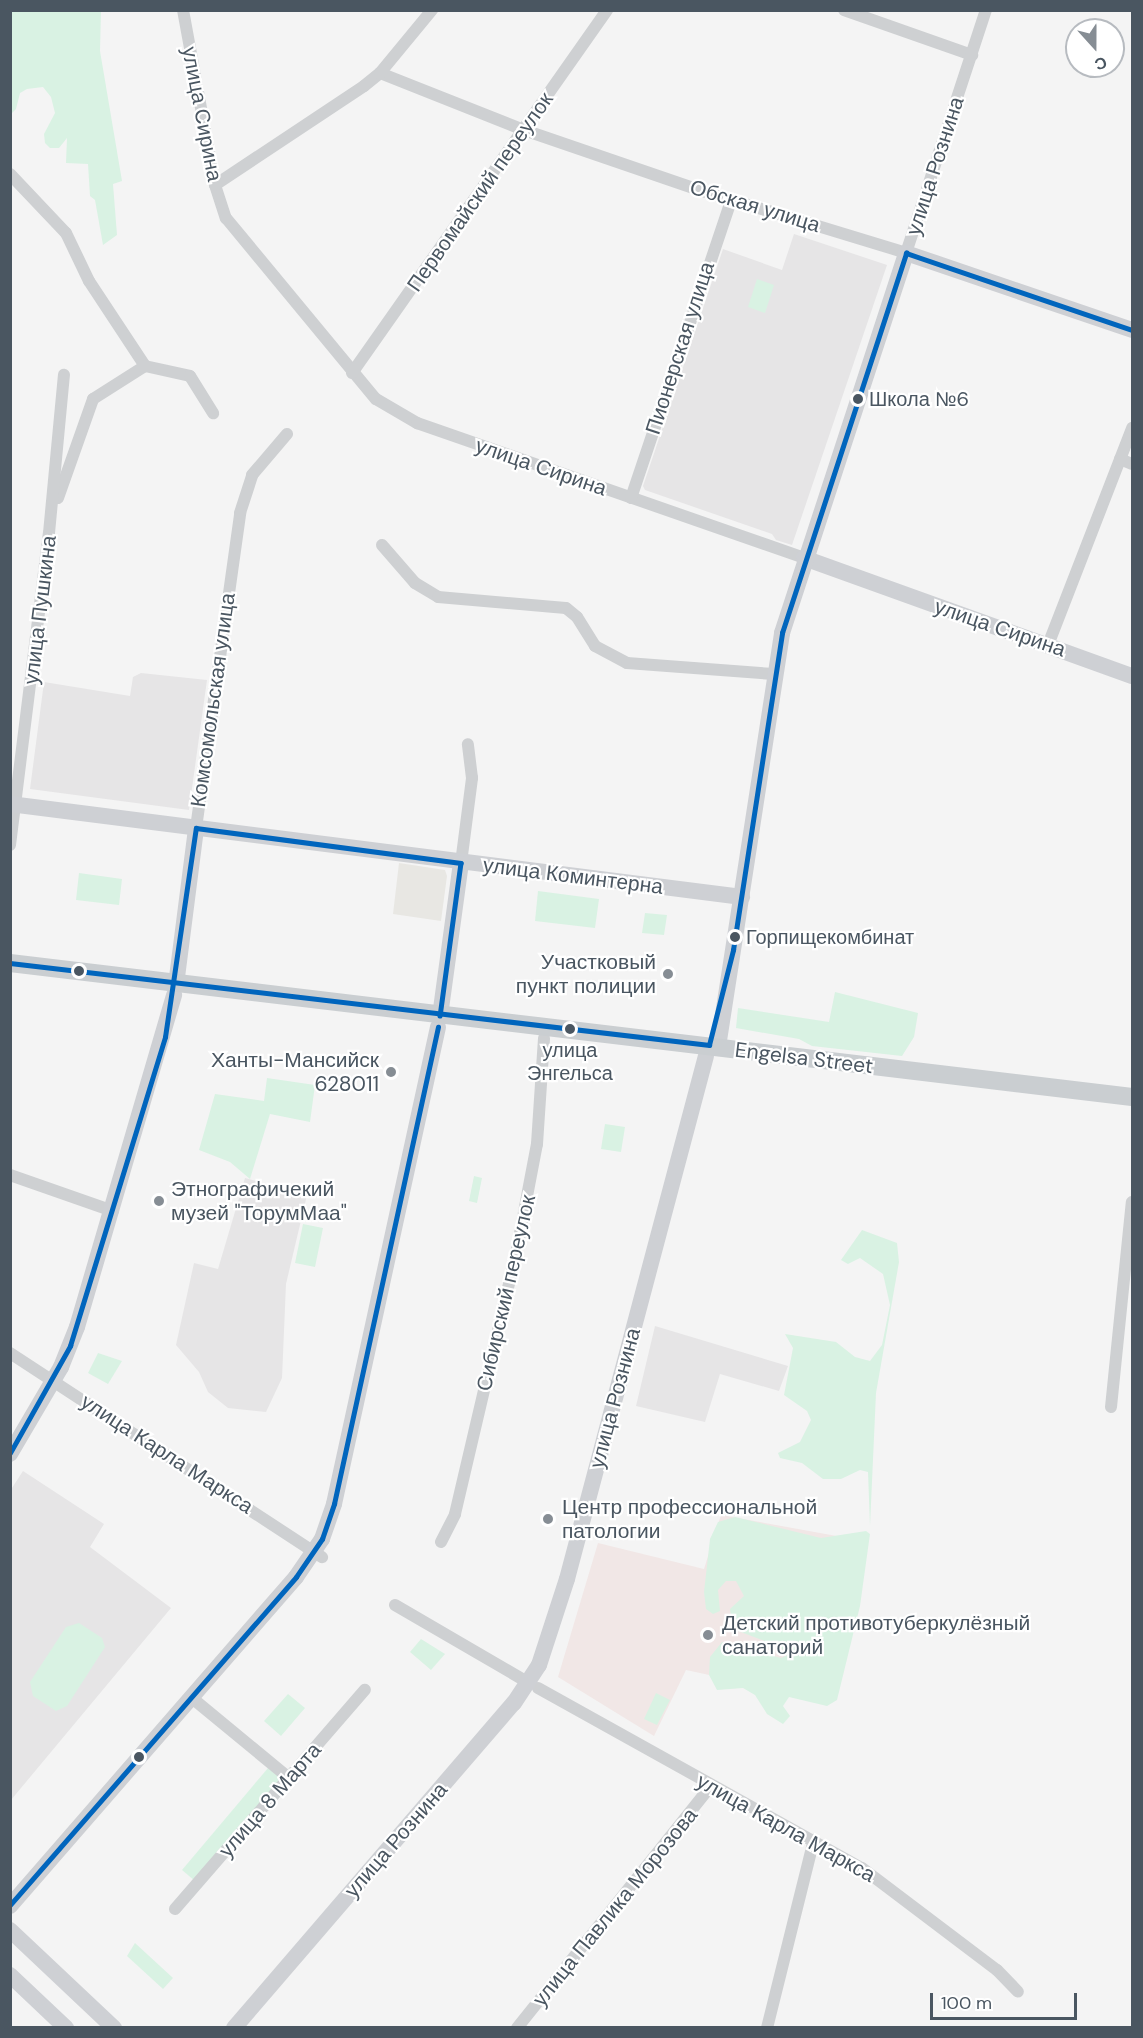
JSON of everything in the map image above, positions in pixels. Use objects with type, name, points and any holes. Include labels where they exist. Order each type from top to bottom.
[{"type":"main road","name":"Engelsa Street","points":[[10,963],[175,990]]},
{"type":"main road","name":"Engelsa Street","points":[[10,975],[175,990],[439,1022],[712,1051],[1132,1107]]},
{"type":"main road","name":"Engelsa Street","points":[[439,1022],[544,1038],[712,1051]]},
{"type":"main road","name":"Engelsa Street","points":[[1053,1095],[1132,1096]]},
{"type":"street","name":"улица Сирина","points":[[183,10],[215,185],[230,224],[376,399],[405,418],[1132,676]]},
{"type":"street","points":[[215,185],[346,101],[380,73],[432,10]]},
{"type":"street","name":"Первомайский переулок","points":[[352,373],[607,10]]},
{"type":"street","points":[[844,10],[972,55]]},
{"type":"street","name":"улица Рознина","points":[[234,2028],[548,1668],[573,1589],[712,1051],[742,897],[774,674],[804,558],[986,10]]},
{"type":"street","name":"Обская улица","points":[[380,73],[524,130],[730,200],[906,253],[1132,330]]},
{"type":"street","points":[[10,174],[66,233],[89,281],[145,366],[190,376],[213,413]]},
{"type":"street","name":"Пионерская улица","points":[[631,498],[730,200]]},
{"type":"street","points":[[52,507],[93,399],[145,366]]},
{"type":"street","name":"улица Пушкина","points":[[10,845],[13,804],[52,507],[64,375]]},
{"type":"street","points":[[1048,645],[1132,428]]},
{"type":"street","name":"Комсомольская улица","points":[[10,1454],[54,1380],[77,1327],[113,1211],[175,990],[240,513],[252,475],[287,434]]},
{"type":"street","points":[[1120,459],[1132,464]]},
{"type":"street","points":[[381,546],[415,584],[438,597],[566,608],[577,616],[595,646],[627,663],[774,674]]},
{"type":"street","points":[[10,1906],[318,1554],[332,1515],[439,1022],[472,778],[468,744]]},
{"type":"street","name":"улица Коминтерна","points":[[13,804],[742,897]]},
{"type":"street","name":"Сибирский переулок","points":[[441,1542],[455,1514],[516,1254],[537,1144],[544,1038]]},
{"type":"street","points":[[10,1175],[113,1211]]},
{"type":"street","points":[[1111,1407],[1132,1202]]},
{"type":"street","points":[[1119,1323],[1132,1325]]},
{"type":"street","name":"улица Карла Маркса","points":[[10,1353],[318,1554]]},
{"type":"street","name":"улица Карла Маркса","points":[[395,1605],[711,1786],[814,1840],[901,1894],[997,1970],[1018,1992]]},
{"type":"street","name":"улица Рознина","points":[[248,2028],[533,1685]]},
{"type":"street","name":"улица 8 Марта","points":[[175,1909],[364,1689]]},
{"type":"street","points":[[192,1698],[289,1778]]},
{"type":"street","name":"улица Павлика Морозова","points":[[517,2028],[711,1786]]},
{"type":"street","points":[[767,2028],[814,1840]]},
{"type":"street","points":[[10,1930],[114,2028]]},
{"type":"street","points":[[10,1975],[66,2028]]},
{"type":"shaded area","points":[[794,234],[887,265],[792,545],[776,540],[772,534],[645,490],[643,486],[723,249],[782,270]]},
{"type":"shaded area","points":[[141,673],[207,680],[189,810],[30,789],[44,682],[130,696],[133,677]]},
{"type":"shaded area","points":[[399,863],[445,870],[447,876],[441,921],[393,914]]},
{"type":"shaded area","points":[[245,1178],[307,1195],[286,1284],[282,1378],[266,1412],[228,1408],[208,1392],[199,1372],[176,1345],[194,1263],[218,1269]]},
{"type":"shaded area","points":[[655,1326],[788,1366],[779,1391],[720,1374],[705,1422],[636,1406]]},
{"type":"shaded area","points":[[23,1471],[104,1524],[90,1547],[171,1608],[11,1800],[10,1491]]},
{"type":"shaded area","name":"Детский противотуберкулёзный санаторий","points":[[721,1515],[864,1541],[831,1701],[686,1670],[654,1736],[558,1677],[598,1543],[704,1569]]},
{"type":"green space","points":[[11,10],[101,11],[100,51],[122,181],[113,184],[117,235],[103,245],[95,200],[90,196],[88,164],[66,163],[67,138],[59,148],[50,148],[45,143],[44,134],[55,113],[51,97],[43,87],[27,89],[20,93],[16,109],[11,114]]},
{"type":"green space","points":[[757,279],[774,285],[765,313],[748,307]]},
{"type":"green space","points":[[79,873],[122,879],[119,905],[76,900]]},
{"type":"green space","points":[[538,891],[599,899],[595,928],[535,921]]},
{"type":"green space","points":[[645,913],[667,915],[664,935],[642,933]]},
{"type":"green space","points":[[835,992],[918,1013],[914,1037],[902,1056],[812,1046],[799,1039],[736,1028],[738,1008],[829,1022]]},
{"type":"green space","points":[[267,1078],[315,1085],[310,1122],[270,1114],[250,1179],[230,1162],[199,1150],[215,1094],[264,1101]]},
{"type":"green space","points":[[605,1124],[625,1127],[621,1152],[601,1149]]},
{"type":"green space","points":[[474,1176],[482,1178],[477,1203],[469,1201]]},
{"type":"green space","points":[[303,1224],[323,1228],[315,1267],[295,1263]]},
{"type":"green space","points":[[862,1230],[897,1243],[899,1262],[876,1393],[870,1526],[868,1472],[860,1470],[841,1479],[823,1479],[802,1463],[780,1458],[778,1453],[800,1442],[811,1420],[807,1411],[784,1395],[793,1348],[785,1334],[836,1342],[855,1357],[870,1361],[882,1345],[890,1305],[883,1274],[860,1258],[848,1264],[841,1260]]},
{"type":"green space","points":[[98,1353],[122,1361],[108,1384],[88,1373]]},
{"type":"green space","points":[[735,1517],[821,1538],[866,1531],[870,1534],[860,1606],[837,1700],[827,1706],[789,1697],[783,1706],[790,1716],[783,1724],[767,1714],[755,1695],[743,1688],[717,1690],[709,1675],[710,1657],[722,1642],[781,1658],[788,1655],[780,1647],[733,1629],[730,1609],[744,1596],[736,1581],[726,1581],[718,1590],[720,1611],[713,1614],[706,1609],[704,1592],[710,1539],[718,1522]]},
{"type":"green space","points":[[79,1623],[102,1638],[105,1647],[67,1706],[56,1711],[33,1696],[30,1682],[66,1627]]},
{"type":"green space","points":[[421,1639],[445,1654],[431,1670],[410,1652]]},
{"type":"green space","points":[[656,1693],[670,1700],[657,1725],[644,1719]]},
{"type":"green space","points":[[288,1694],[305,1708],[281,1736],[264,1721]]},
{"type":"green space","points":[[268,1768],[282,1779],[195,1881],[182,1870]]},
{"type":"green space","points":[[135,1943],[173,1978],[163,1989],[127,1956]]},
{"type":"transit line","points":[[10,963],[709,1045],[733,950],[782,633],[906,253],[1132,330]]},
{"type":"transit line","points":[[10,1453],[70,1346],[165,1037],[196,828],[461,863],[440,1016]]},
{"type":"transit line","points":[[10,1905],[296,1577],[322,1539],[334,1504],[438,1027]]},
{"type":"place","name":"Школа №6","points":[[858,399]]},
{"type":"place","name":"Горпищекомбинат","points":[[735,937]]},
{"type":"place","name":"Участковый пункт полиции","points":[[668,974]]},
{"type":"place","name":"улица Энгельса","points":[[570,1029]]},
{"type":"place","name":"Ханты-Мансийск 628011","points":[[391,1072]]},
{"type":"place","name":"Этнографичекий музей \"ТорумМаа\"","points":[[159,1201]]},
{"type":"place","name":"Центр профессиональной патологии","points":[[548,1519]]},
{"type":"place","name":"Детский противотуберкулёзный санаторий","points":[[708,1635]]}]
